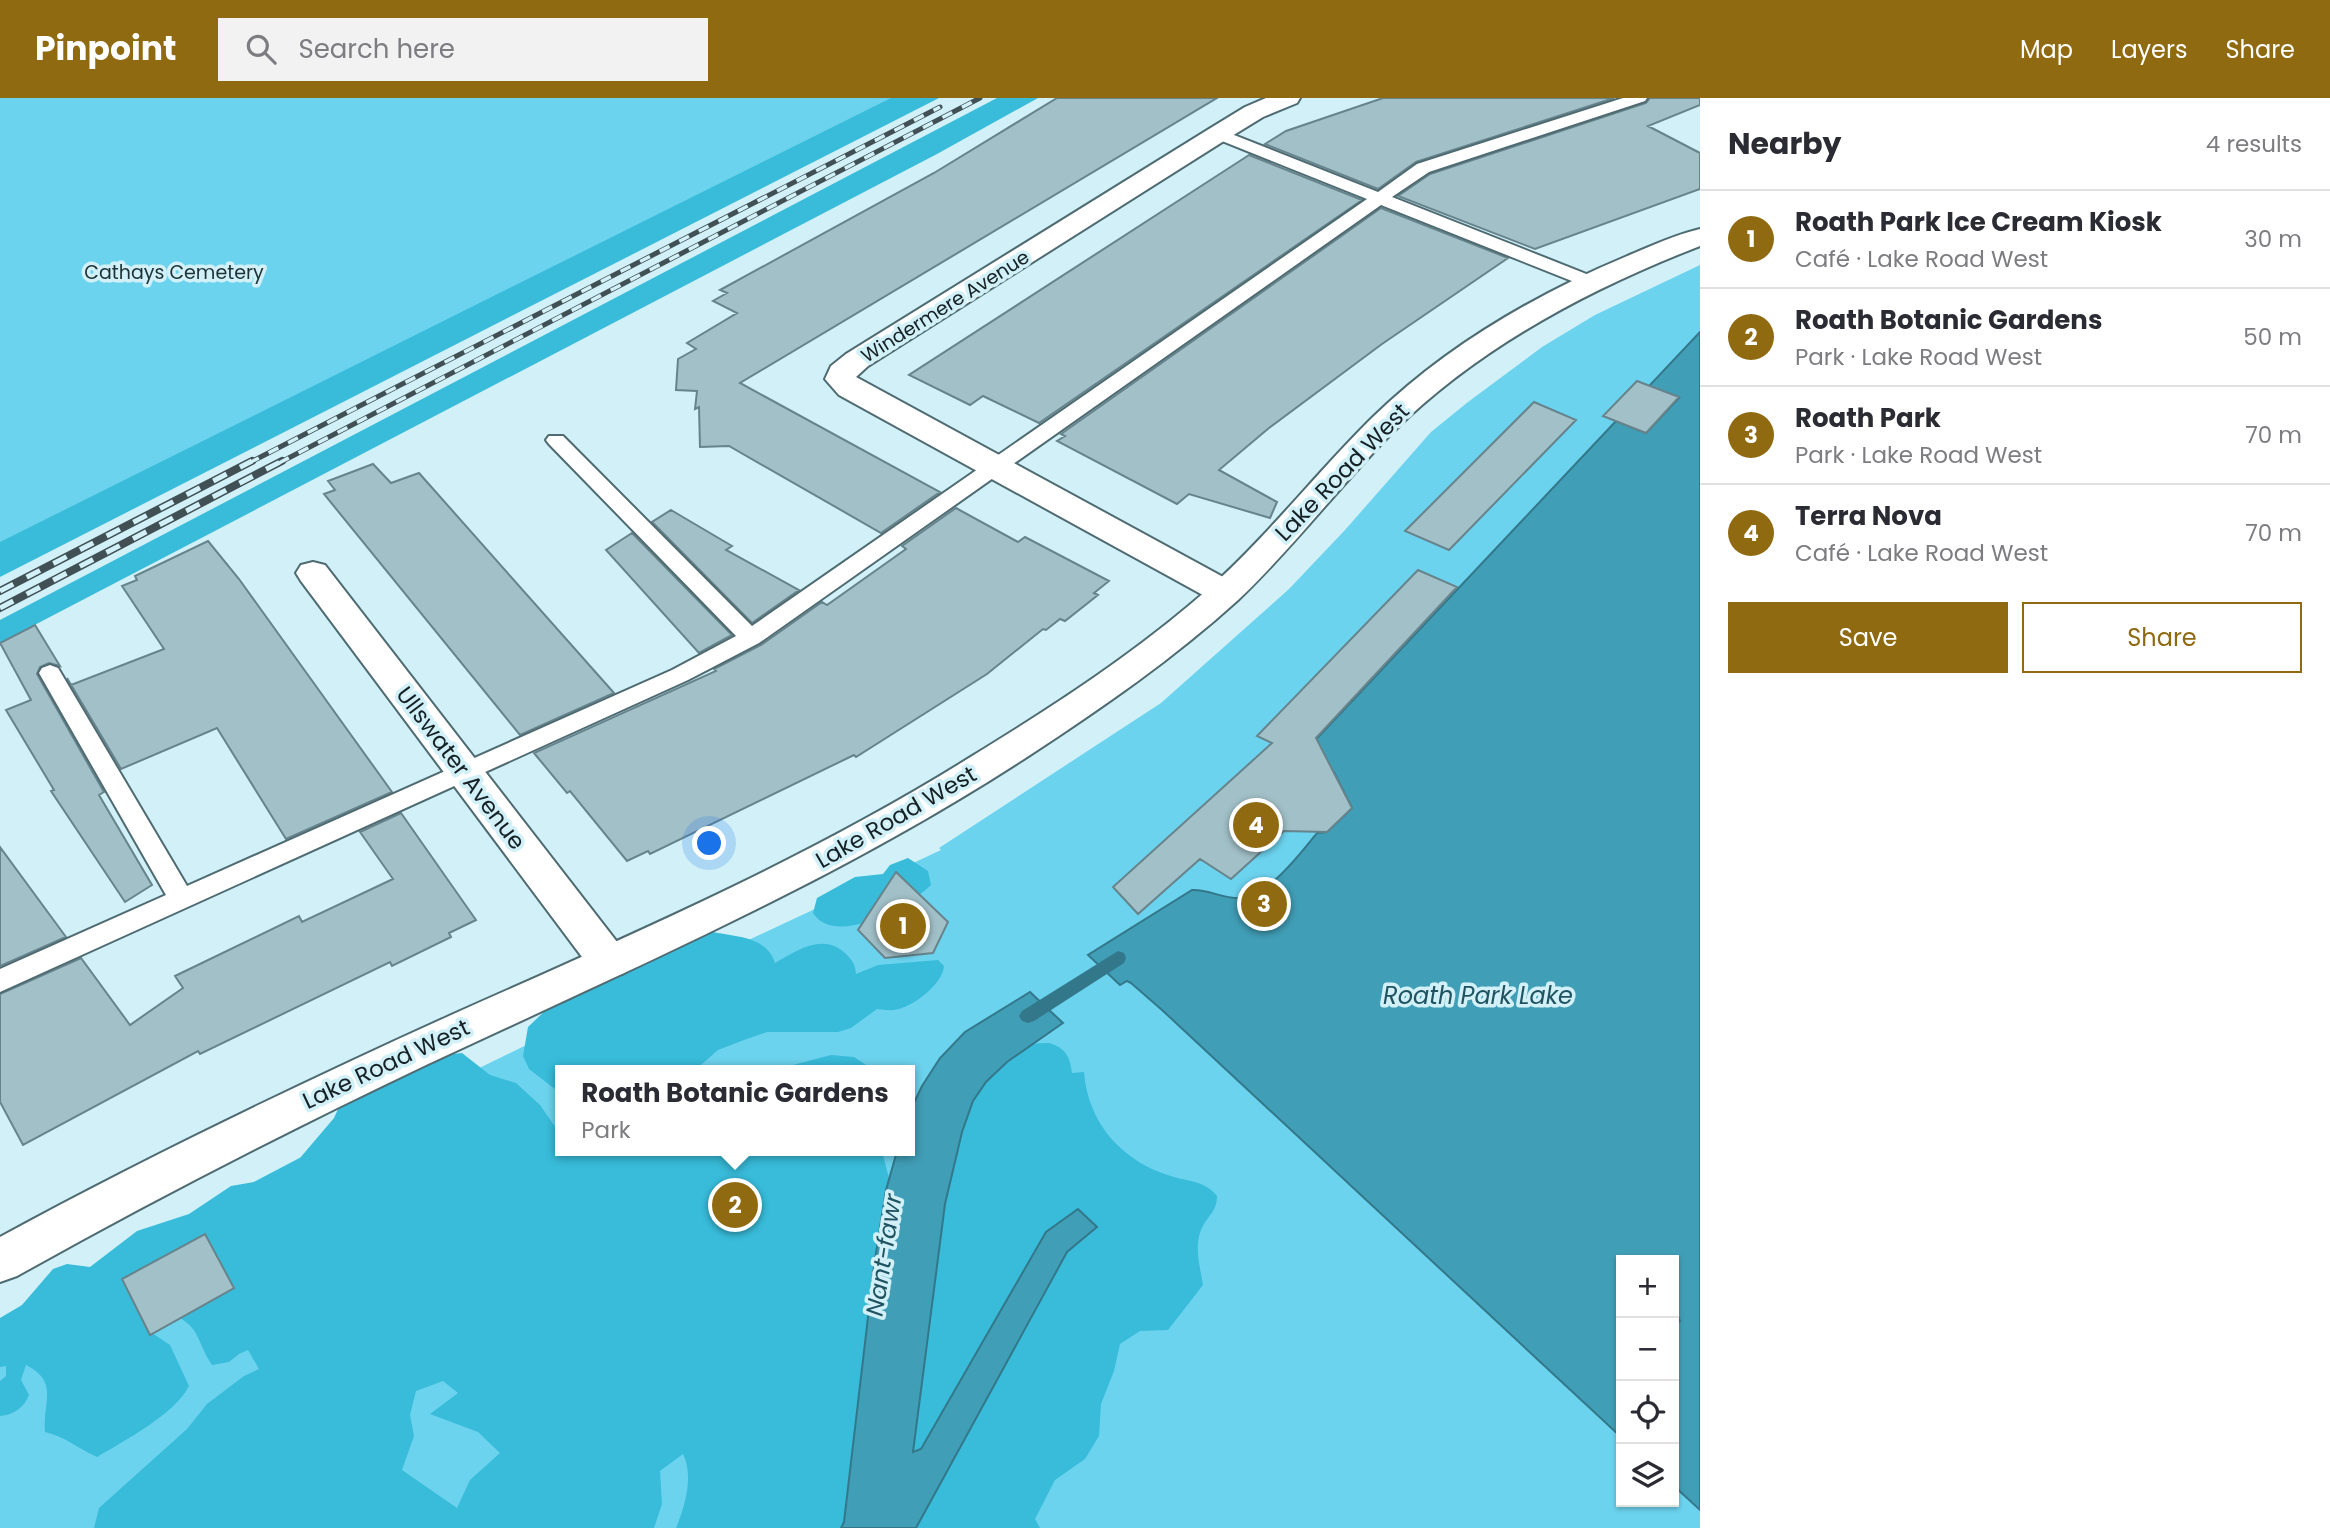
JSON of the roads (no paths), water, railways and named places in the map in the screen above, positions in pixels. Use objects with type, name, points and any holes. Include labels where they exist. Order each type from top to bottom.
[{"type":"street","name":"Windermere Avenue","points":[[1224,592],[850,390],[841,379],[842,372],[1218,134],[1254,112],[1288,98]]},
{"type":"street","name":"Lake Road West","points":[[0,1261],[268,1119],[774,884],[927,801],[1094,695],[1160,646],[1252,567],[1404,405],[1489,342],[1593,283],[1700,237]]},
{"type":"street","name":"Ullswater Avenue","points":[[313,573],[609,962]]},
{"type":"lane","points":[[0,981],[680,675],[751,638],[1423,168],[1639,98]]},
{"type":"lane","points":[[1218,134],[1593,283]]},
{"type":"lane","points":[[556,440],[751,638]]},
{"type":"lane","points":[[50,673],[181,898]]},
{"type":"water","name":"Roath Park Lake","points":[[1700,332],[1700,1510],[1679,1491],[1679,1255],[1616,1255],[1616,1432],[1162,1010],[1131,983],[1127,981],[1120,985],[1088,955],[1192,890],[1242,898],[1263,889],[1284,872],[1317,833],[1327,832],[1352,808],[1334,772],[1322,768],[1306,750],[1616,421],[1646,433],[1679,398],[1649,386]]},
{"type":"water","points":[[1030,992],[1063,1023],[1007,1062],[986,1082],[973,1101],[962,1132],[945,1204],[913,1452],[921,1449],[1046,1232],[1078,1209],[1097,1227],[1067,1252],[916,1528],[841,1528],[844,1522],[874,1266],[886,1190],[896,1156],[915,1156],[915,1101],[922,1086],[940,1058],[965,1032]]},
{"type":"waterway","name":"Nant-fawr","points":[[1028,1016],[1118,958]]},
{"type":"railway","points":[[279,463],[980,98]]},
{"type":"railway","points":[[249,463],[940,107]]},
{"type":"railway","points":[[0,591],[252,461]]},
{"type":"railway","points":[[0,608],[282,461]]},
{"type":"place","name":"Terra Nova","points":[[1256,825]]},
{"type":"place","name":"Roath Park","points":[[1264,904]]},
{"type":"place","name":"Roath Park Ice Cream Kiosk","points":[[903,926]]},
{"type":"place","name":"Roath Botanic Gardens","points":[[735,1205]]},
{"type":"park label","name":"Cathays Cemetery","points":[[174,272]]}]
